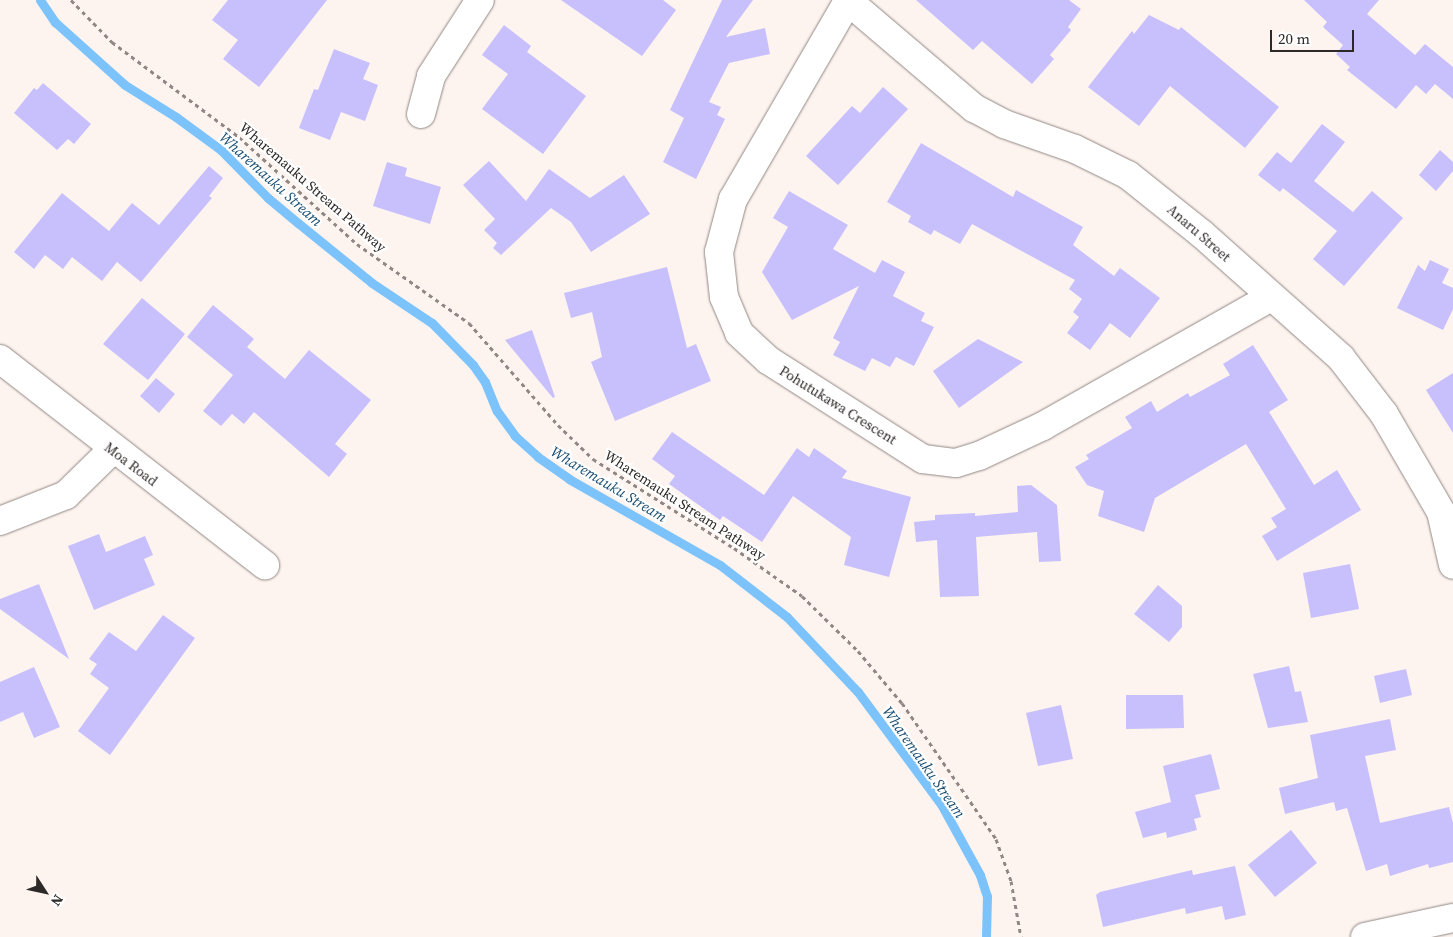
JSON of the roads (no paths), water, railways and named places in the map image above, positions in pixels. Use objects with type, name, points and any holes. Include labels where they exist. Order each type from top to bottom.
[{"type":"street","points":[[421,114],[431,76],[480,0]]},
{"type":"street","name":"Pohutukawa Crescent","points":[[847,0],[733,199],[719,252],[724,297],[740,333],[768,360],[923,459],[956,463],[979,456],[1043,426],[1271,297]]},
{"type":"street","name":"Anaru Street","points":[[847,0],[974,108],[1004,124],[1075,149],[1128,174],[1202,234],[1341,358],[1384,414],[1447,509],[1453,565]]},
{"type":"street","name":"Moa Road","points":[[0,359],[112,450],[265,565]]},
{"type":"street","points":[[0,521],[66,495],[112,450]]},
{"type":"street","points":[[1365,937],[1453,918]]},
{"type":"waterway","name":"Wharemauku Stream","points":[[40,0],[55,22],[125,85],[176,117],[221,150],[268,198],[298,223],[372,283],[432,323],[473,365],[485,382],[497,411],[515,436],[538,457],[569,479],[720,565],[787,617],[858,692],[941,804],[980,875],[987,896],[986,937]]}]
